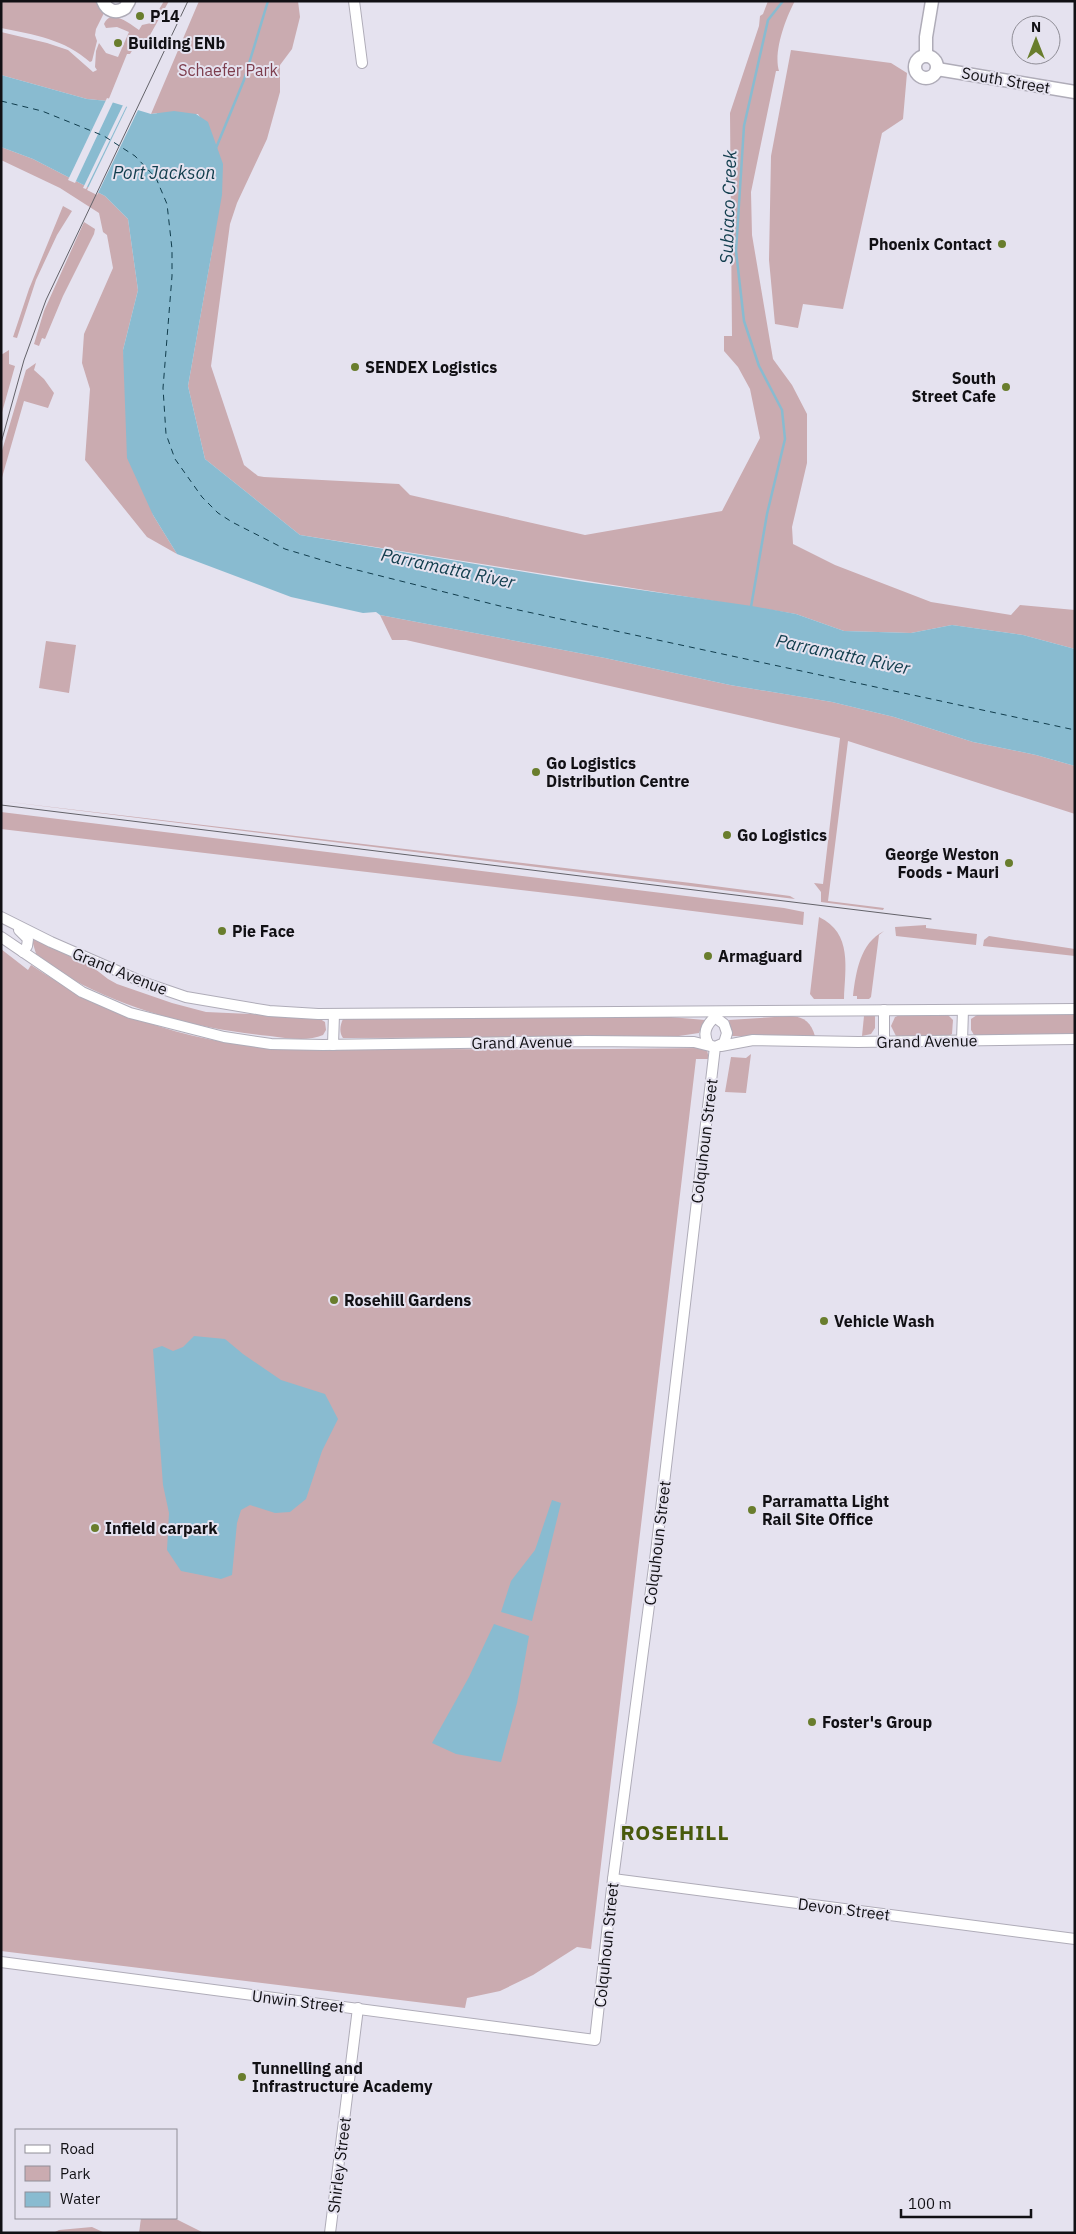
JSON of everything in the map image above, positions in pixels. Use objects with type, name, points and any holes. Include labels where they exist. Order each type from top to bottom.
[{"type":"street","points":[[103,1],[108,9],[115,11],[125,8],[129,1]]},
{"type":"street","points":[[354,1],[362,63]]},
{"type":"street","points":[[926,55],[926,37],[932,1]]},
{"type":"street","points":[[926,55],[935,60],[937,69],[932,77],[924,78],[918,76],[914,70],[918,59],[926,55]]},
{"type":"street","name":"South Street","points":[[937,69],[1075,92]]},
{"type":"street","points":[[1,918],[26,936],[28,944],[23,952]]},
{"type":"street","name":"Grand Avenue","points":[[1,918],[115,971],[186,997],[269,1011],[334,1014],[1075,1009]]},
{"type":"street","name":"Grand Avenue","points":[[1,937],[82,992],[138,1015],[224,1037],[271,1044],[333,1045],[595,1041],[694,1042],[715,1046],[753,1040],[884,1042],[1075,1039]]},
{"type":"street","points":[[884,1010],[884,1042]]},
{"type":"street","points":[[962,1041],[964,1010]]},
{"type":"street","name":"Grand Avenue","points":[[654,1012],[716,1017],[794,1011]]},
{"type":"street","points":[[333,1045],[334,1014]]},
{"type":"street","points":[[716,1017],[724,1024],[726,1039],[715,1046],[706,1041],[705,1033],[708,1023],[716,1017]]},
{"type":"street","name":"Colquhoun Street","points":[[595,2040],[613,1879],[657,1542],[715,1046]]},
{"type":"street","name":"Devon Street","points":[[613,1879],[1075,1939]]},
{"type":"street","name":"Unwin Street","points":[[1,1962],[595,2040]]},
{"type":"street","name":"Shirley Street","points":[[330,2233],[358,2008]]},
{"type":"green space","points":[[1,1],[97,1],[100,10],[104,13],[96,29],[97,41],[92,61],[90,62],[70,48],[49,39],[1,28]]},
{"type":"green space","points":[[164,1],[169,1],[145,44],[136,44],[130,54],[127,54],[108,101],[87,99],[1,75],[1,32],[68,50],[93,72],[97,70],[95,67],[96,51],[99,43],[106,53],[118,57],[129,32],[117,27],[106,28],[104,24],[107,19],[116,17],[139,30],[142,25],[151,23]]},
{"type":"green space","name":"Schaefer Park","points":[[199,1],[298,1],[300,17],[292,49],[280,65],[280,92],[267,139],[237,203],[230,224],[211,366],[244,465],[258,476],[264,477],[399,484],[410,495],[585,535],[722,511],[760,438],[750,389],[738,367],[724,351],[724,336],[732,336],[730,113],[759,26],[760,16],[763,14],[768,1],[795,1],[784,25],[779,45],[779,71],[776,71],[751,192],[752,235],[773,359],[792,385],[807,414],[807,463],[792,527],[793,544],[835,565],[931,602],[1011,615],[1020,605],[1075,610],[1075,649],[1023,635],[952,625],[911,633],[844,631],[796,614],[300,535],[205,459],[188,386],[213,245],[213,138],[198,114],[156,117],[157,113],[151,114]]},
{"type":"green space","points":[[791,50],[891,63],[907,73],[903,119],[882,133],[843,309],[803,304],[798,328],[775,324],[769,260],[771,156]]},
{"type":"green space","points":[[1,147],[33,159],[105,196],[128,219],[138,290],[123,350],[153,515],[177,554],[147,537],[85,460],[90,389],[82,363],[84,334],[113,268],[107,235],[103,232],[99,213],[60,188],[1,160]]},
{"type":"green space","points":[[63,206],[72,211],[57,235],[36,280],[17,338],[13,337],[29,289]]},
{"type":"green space","points":[[84,222],[95,229],[94,234],[63,296],[45,339],[42,338],[39,346],[34,344],[44,311]]},
{"type":"green space","points":[[9,350],[9,364],[15,366],[1,416],[1,355]]},
{"type":"green space","points":[[36,363],[34,370],[44,379],[54,393],[48,408],[24,401],[1,481],[1,454],[26,370]]},
{"type":"green space","points":[[380,615],[605,658],[730,685],[832,702],[894,717],[973,742],[1036,755],[1075,766],[1075,814],[848,741],[828,901],[884,908],[883,910],[821,902],[821,892],[814,883],[823,884],[840,738],[406,640],[392,640]]},
{"type":"green space","points":[[46,641],[76,645],[69,693],[39,688]]},
{"type":"green space","points":[[1,801],[691,883],[790,896],[795,899]]},
{"type":"green space","points":[[1,812],[784,908],[804,912],[803,925],[1,829]]},
{"type":"green space","points":[[819,917],[830,924],[842,942],[845,953],[844,999],[814,999],[810,994]]},
{"type":"green space","points":[[926,925],[926,928],[977,934],[976,945],[896,936],[895,927]]},
{"type":"green space","points":[[884,931],[879,935],[871,997],[869,999],[857,999],[857,996],[853,996],[858,968],[864,951],[876,936]]},
{"type":"green space","points":[[989,936],[1075,949],[1075,956],[983,946],[984,940]]},
{"type":"green space","points":[[31,937],[90,965],[117,984],[172,1003],[206,1012],[317,1017],[325,1022],[326,1030],[323,1035],[317,1037],[304,1039],[290,1038],[222,1030],[151,1012],[105,995],[60,972],[37,957]]},
{"type":"green space","name":"Rosehill Gardens","points":[[1,949],[28,970],[31,965],[87,998],[117,1011],[179,1032],[243,1045],[316,1049],[702,1048],[707,1050],[709,1059],[696,1059],[591,1949],[577,1947],[533,1975],[500,1991],[467,1998],[465,2008],[1,1951]]},
{"type":"green space","points":[[866,1014],[875,1014],[875,1028],[871,1034],[862,1036],[864,1016]]},
{"type":"green space","points":[[900,1015],[948,1015],[953,1020],[952,1034],[947,1037],[896,1036],[891,1026],[895,1017]]},
{"type":"green space","points":[[977,1015],[1075,1015],[1075,1036],[980,1037],[974,1035],[971,1030],[971,1019]]},
{"type":"green space","points":[[659,1016],[705,1020],[699,1033],[672,1037],[343,1038],[340,1031],[343,1019]]},
{"type":"green space","points":[[791,1016],[807,1022],[815,1036],[790,1038],[731,1036],[729,1020]]},
{"type":"green space","points":[[751,1054],[746,1093],[725,1092],[731,1057],[746,1058]]},
{"type":"green space","points":[[141,2219],[176,2219],[204,2233],[139,2233]]},
{"type":"green space","points":[[92,2227],[105,2233],[53,2233],[59,2230]]},
{"type":"water","name":"Port Jackson","points":[[1,75],[87,99],[108,101],[151,114],[174,111],[196,114],[208,122],[223,164],[222,195],[188,386],[205,459],[300,535],[585,582],[752,606],[796,614],[844,631],[911,633],[952,625],[1023,635],[1075,649],[1075,766],[1036,755],[973,742],[894,717],[832,702],[730,685],[605,658],[380,615],[376,612],[363,613],[291,597],[177,554],[153,515],[127,458],[123,350],[138,290],[128,219],[105,196],[33,159],[1,147]]},
{"type":"water","points":[[194,1336],[225,1339],[281,1380],[325,1394],[338,1419],[322,1451],[306,1499],[290,1512],[275,1513],[250,1505],[241,1510],[237,1523],[232,1575],[221,1579],[181,1571],[167,1550],[169,1513],[163,1485],[153,1349],[162,1346],[173,1351],[183,1347]]},
{"type":"water","points":[[552,1500],[561,1503],[532,1621],[501,1612],[511,1581],[535,1550]]},
{"type":"water","points":[[494,1624],[529,1636],[517,1703],[501,1762],[456,1754],[432,1743],[469,1677]]},
{"type":"pier","points":[[107,98],[114,100],[75,183],[68,180]]},
{"type":"pier","points":[[124,103],[127,105],[86,189],[83,188]]},
{"type":"pier","points":[[128,105],[139,108],[97,195],[87,190]]},
{"type":"waterway","points":[[216,148],[244,80],[268,1]]},
{"type":"waterway","name":"Subiaco Creek","points":[[751,607],[767,514],[785,439],[782,410],[759,366],[744,321],[736,251],[744,126],[768,20],[783,1]]},
{"type":"ferry route","points":[[1,101],[42,111],[104,136],[135,156],[156,178],[167,204],[172,249],[172,276],[163,388],[166,434],[175,459],[202,497],[218,513],[232,522],[285,549],[345,567],[500,606],[1075,730]]},
{"type":"tram line","points":[[1,443],[24,360],[46,300],[188,1]]},
{"type":"tram line","points":[[1,805],[931,919]]},
{"type":"place","name":"P14","points":[[140,16]]},
{"type":"place","name":"Building ENb","points":[[118,43]]},
{"type":"place","name":"Phoenix Contact","points":[[1002,244]]},
{"type":"place","name":"SENDEX Logistics","points":[[355,367]]},
{"type":"place","name":"South Street Cafe","points":[[1006,387]]},
{"type":"place","name":"Go Logistics Distribution Centre","points":[[536,772]]},
{"type":"place","name":"Go Logistics","points":[[727,835]]},
{"type":"place","name":"George Weston Foods - Mauri","points":[[1009,863]]},
{"type":"place","name":"Pie Face","points":[[222,931]]},
{"type":"place","name":"Armaguard","points":[[708,956]]},
{"type":"place","name":"Rosehill Gardens","points":[[334,1300]]},
{"type":"place","name":"Vehicle Wash","points":[[824,1321]]},
{"type":"place","name":"Parramatta Light Rail Site Office","points":[[752,1510]]},
{"type":"place","name":"Infield carpark","points":[[95,1528]]},
{"type":"place","name":"Foster's Group","points":[[812,1722]]},
{"type":"place","name":"Tunnelling and Infrastructure Academy","points":[[242,2077]]},
{"type":"district","name":"ROSEHILL","points":[[675,1832]]},
{"type":"water label","name":"Parramatta River","points":[[448,568]]},
{"type":"water label","name":"Parramatta River","points":[[843,654]]}]
